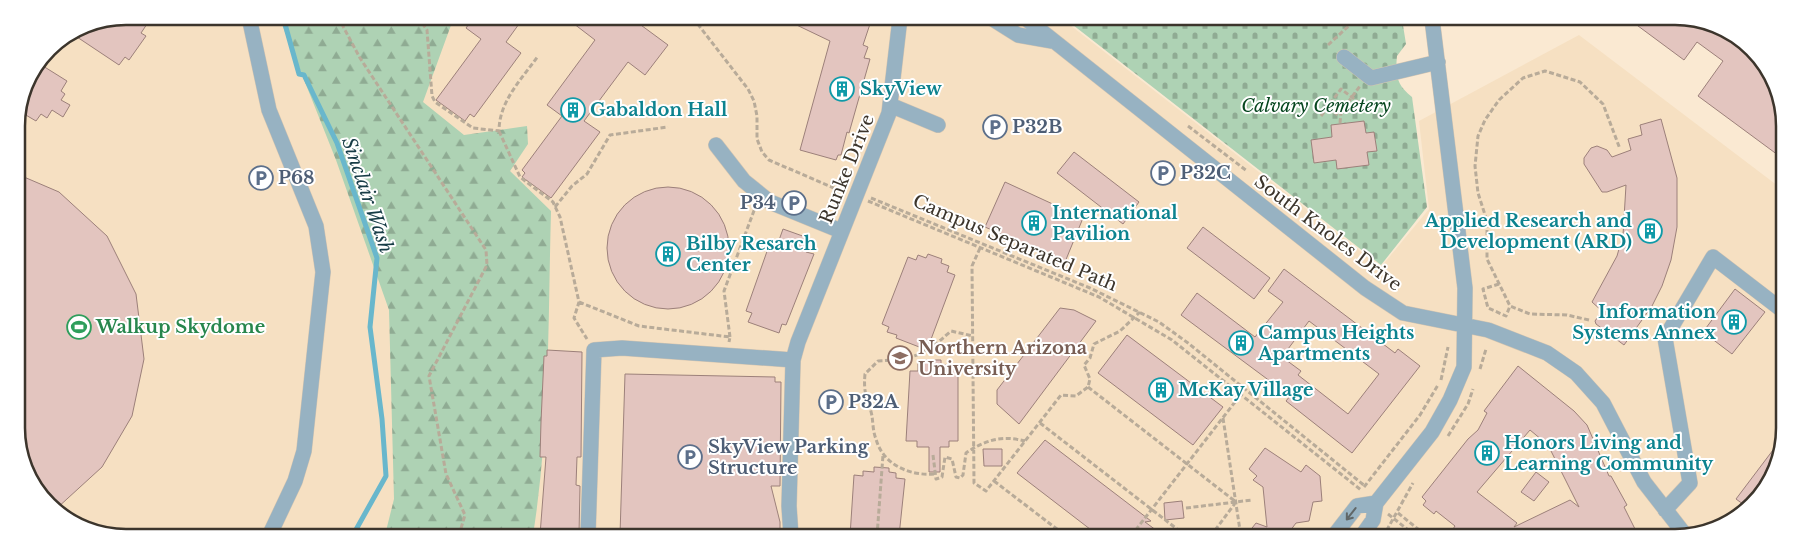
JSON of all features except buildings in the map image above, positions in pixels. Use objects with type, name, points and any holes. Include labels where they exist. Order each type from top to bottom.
[{"type":"street","points":[[251,25],[269,110],[316,226],[324,272],[304,451],[295,481],[272,529]]},
{"type":"street","name":"Runke Drive","points":[[791,529],[789,506],[793,360],[798,342],[889,113],[899,25]]},
{"type":"street","points":[[1002,25],[1018,35],[1052,41]]},
{"type":"street","name":"South Knoles Drive","points":[[1033,25],[1365,288],[1403,313],[1488,330],[1547,353],[1576,373],[1603,403],[1644,482],[1680,529]]},
{"type":"street","points":[[1367,529],[1373,520],[1376,503],[1432,432],[1450,400],[1464,367],[1465,288],[1433,25]]},
{"type":"street","points":[[1344,57],[1371,78],[1438,62]]},
{"type":"street","points":[[890,105],[938,125]]},
{"type":"street","points":[[716,145],[744,181],[770,202],[841,232]]},
{"type":"street","points":[[1665,510],[1690,483],[1665,338],[1713,257],[1776,305]]},
{"type":"street","points":[[588,529],[594,350],[622,348],[793,360]]},
{"type":"street","points":[[1340,529],[1357,506],[1376,503]]},
{"type":"path","points":[[342,25],[360,58],[486,250],[487,265],[429,376],[446,474],[465,514],[461,529]]},
{"type":"path","points":[[424,25],[428,30],[432,96],[435,102],[473,128],[499,131]]},
{"type":"path","name":"Campus Separated Path","points":[[699,25],[742,79],[754,101],[757,139],[762,152],[769,160],[856,196],[880,202],[1090,288],[1140,312],[1188,343],[1364,486],[1420,415],[1440,384],[1448,343]]},
{"type":"path","points":[[1328,45],[1351,25]]},
{"type":"path","points":[[538,56],[505,102],[501,112],[499,131],[520,177],[553,202],[560,217],[579,302],[574,318],[594,350]]},
{"type":"path","points":[[1589,320],[1567,315],[1530,314],[1510,306],[1487,259],[1487,221],[1478,193],[1475,166],[1478,136],[1499,100],[1522,78],[1545,71],[1580,82],[1603,104],[1620,149]]},
{"type":"path","points":[[1340,123],[1339,116],[1367,76]]},
{"type":"path","points":[[1321,116],[1342,89],[1361,104]]},
{"type":"path","points":[[1328,107],[1339,116]]},
{"type":"path","points":[[555,207],[572,186],[586,174],[610,136],[668,127]]},
{"type":"path","points":[[728,356],[730,337],[724,291],[760,194]]},
{"type":"path","points":[[856,196],[1099,297],[1172,340],[1407,529]]},
{"type":"path","points":[[980,248],[972,266],[974,483],[986,492],[1061,395],[1076,396],[1088,387],[1090,380],[1084,365],[1090,358],[1094,344],[1120,331],[1140,312]]},
{"type":"path","points":[[1499,284],[1483,289],[1488,308],[1506,316],[1510,306]]},
{"type":"path","points":[[579,302],[639,326],[730,337]]},
{"type":"path","points":[[934,474],[920,475],[905,470],[890,462],[884,454],[876,441],[872,416],[864,397],[865,374],[878,361],[904,361],[924,353],[951,331],[973,336]]},
{"type":"path","points":[[1088,387],[1236,502]]},
{"type":"path","points":[[1136,529],[1245,389]]},
{"type":"path","points":[[1223,418],[1240,529]]},
{"type":"path","points":[[1040,423],[1177,529]]},
{"type":"path","points":[[933,455],[936,479],[942,477],[946,457],[952,459],[956,477],[960,478],[963,474],[966,453],[974,448],[993,439],[1025,441]]},
{"type":"path","points":[[878,529],[884,454]]},
{"type":"path","points":[[994,480],[1057,529]]},
{"type":"path","points":[[1186,508],[1252,500]]},
{"type":"path","points":[[1215,529],[1236,502]]},
{"type":"path","points":[[1387,529],[1398,513],[1418,529]]},
{"type":"shaded area","name":"Northern Arizona University","points":[[126,25],[1070,25],[1381,267],[1429,209],[1419,121],[1579,35],[1776,184],[1776,428],[1773,454],[1766,473],[1751,495],[1737,508],[1708,524],[1682,529],[126,529],[93,524],[70,512],[50,495],[35,473],[30,461],[25,435],[25,119],[27,106],[35,81],[46,64],[59,50],[75,39],[100,28]]},
{"type":"green space","points":[[282,25],[451,25],[423,102],[464,135],[527,126],[528,144],[510,171],[551,211],[543,454],[534,529],[386,529],[394,499],[389,310],[336,160]]},
{"type":"green space","name":"Calvary Cemetery","points":[[1073,25],[1403,25],[1406,44],[1397,56],[1396,69],[1400,84],[1412,97],[1427,207],[1381,265]]},
{"type":"waterway","name":"Sinclair Wash","points":[[285,25],[299,74],[304,75],[337,143],[377,258],[370,327],[382,419],[386,476],[356,529]]},
{"type":"place","name":"SkyView","points":[[842,89]]},
{"type":"place","name":"Gabaldon Hall","points":[[573,110]]},
{"type":"place","name":"P32B","points":[[995,127]]},
{"type":"place","name":"P32C","points":[[1163,173]]},
{"type":"place","name":"P68","points":[[261,178]]},
{"type":"place","name":"P34","points":[[794,203]]},
{"type":"place","name":"International Pavilion","points":[[1034,223]]},
{"type":"place","name":"Applied Research and Development (ARD)","points":[[1650,231]]},
{"type":"place","name":"Bilby Resarch Center","points":[[668,254]]},
{"type":"place","name":"Information Systems Annex","points":[[1734,322]]},
{"type":"place","name":"Walkup Skydome","points":[[79,327]]},
{"type":"place","name":"Campus Heights Apartments","points":[[1241,343]]},
{"type":"place","name":"Northern Arizona University","points":[[900,358]]},
{"type":"place","name":"McKay Village","points":[[1161,390]]},
{"type":"place","name":"P32A","points":[[831,402]]},
{"type":"place","name":"Honors Living and Learning Community","points":[[1487,453]]},
{"type":"place","name":"SkyView Parking Structure","points":[[690,457]]}]
